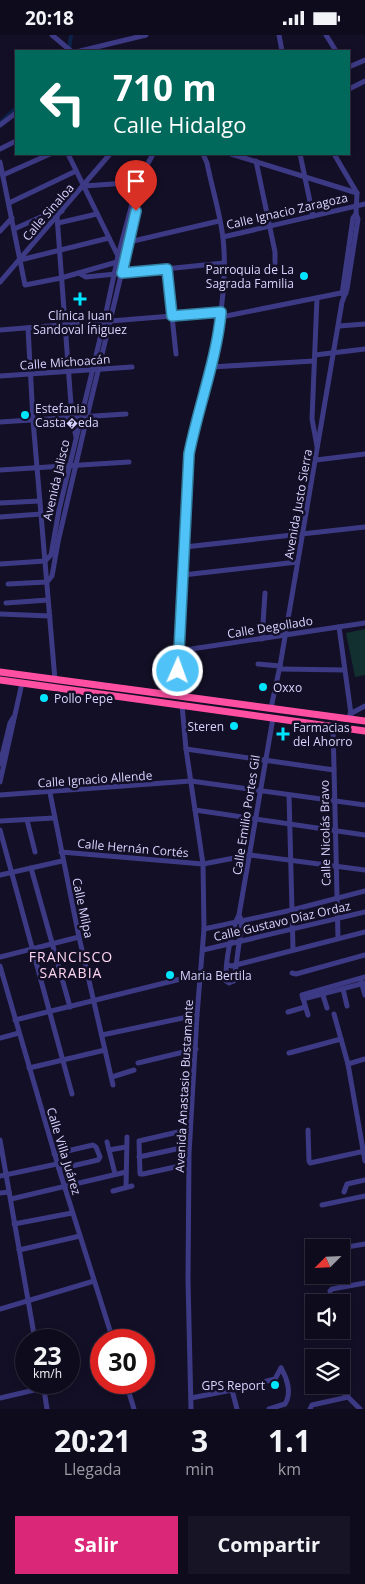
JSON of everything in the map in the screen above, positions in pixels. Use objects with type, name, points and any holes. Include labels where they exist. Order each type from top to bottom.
[{"type":"highway","points":[[0,672],[365,721]]},
{"type":"highway","points":[[0,680],[365,731]]},
{"type":"street","points":[[52,35],[68,49]]},
{"type":"street","points":[[84,50],[146,35]]},
{"type":"street","points":[[279,35],[282,50]]},
{"type":"street","points":[[326,35],[335,50]]},
{"type":"street","points":[[350,67],[365,60]]},
{"type":"street","points":[[350,88],[365,81]]},
{"type":"street","points":[[0,125],[15,114]]},
{"type":"street","points":[[0,149],[15,142]]},
{"type":"street","points":[[3,175],[48,155]]},
{"type":"street","points":[[0,162],[25,285],[79,273],[118,259],[68,155]]},
{"type":"street","name":"Calle Sinaloa","points":[[0,282],[109,155]]},
{"type":"street","name":"Avenida Jalisco","points":[[107,322],[118,259],[130,225],[140,180],[152,155]]},
{"type":"street","points":[[174,695],[177,688],[189,454],[211,367],[221,315],[224,263],[223,237],[207,163],[203,155]]},
{"type":"street","points":[[235,155],[357,193]]},
{"type":"street","points":[[300,155],[313,216]]},
{"type":"street","points":[[335,155],[357,193]]},
{"type":"street","points":[[256,161],[275,252],[275,263]]},
{"type":"street","points":[[9,203],[76,171]]},
{"type":"street","points":[[84,186],[140,180]]},
{"type":"street","points":[[0,192],[4,187]]},
{"type":"street","name":"Avenida Justo Sierra","points":[[271,709],[280,668],[348,267],[358,219],[356,214],[357,193]]},
{"type":"street","name":"Calle Ignacio Zaragoza","points":[[223,237],[365,204]]},
{"type":"street","points":[[14,229],[52,213],[62,211]]},
{"type":"street","points":[[58,223],[97,214]]},
{"type":"street","points":[[57,216],[72,417],[79,440]]},
{"type":"street","points":[[0,231],[12,218]]},
{"type":"street","points":[[129,242],[219,221]]},
{"type":"street","name":"Avenida Jalisco","points":[[55,680],[45,561],[51,555],[59,510],[68,487],[107,322],[122,273],[129,242],[130,225]]},
{"type":"street","points":[[19,260],[109,238]]},
{"type":"street","points":[[79,273],[86,277],[224,263]]},
{"type":"street","points":[[167,269],[176,354]]},
{"type":"street","points":[[0,329],[172,316],[221,315],[344,293]]},
{"type":"street","points":[[317,298],[312,419],[318,449]]},
{"type":"street","points":[[338,326],[365,324]]},
{"type":"street","points":[[0,564],[45,561],[33,420],[28,328]]},
{"type":"street","points":[[211,367],[314,358],[334,352],[365,349]]},
{"type":"street","name":"Calle Michoacán","points":[[0,377],[132,367]]},
{"type":"street","points":[[0,422],[126,414]]},
{"type":"street","points":[[316,460],[365,454]]},
{"type":"street","points":[[0,470],[129,462]]},
{"type":"street","name":"Avenida Jalisco","points":[[47,583],[52,576],[66,511],[68,487]]},
{"type":"street","points":[[0,503],[40,501]]},
{"type":"street","points":[[59,510],[66,511]]},
{"type":"street","points":[[0,517],[41,514]]},
{"type":"street","points":[[185,547],[365,527]]},
{"type":"street","points":[[183,575],[297,562]]},
{"type":"street","points":[[8,584],[47,583]]},
{"type":"street","points":[[262,639],[265,593]]},
{"type":"street","points":[[6,603],[48,601]]},
{"type":"street","points":[[0,614],[50,616]]},
{"type":"street","name":"Calle Degollado","points":[[178,651],[365,623]]},
{"type":"street","points":[[339,627],[351,714]]},
{"type":"street","points":[[258,664],[280,668],[344,670]]},
{"type":"street","points":[[0,782],[22,683]]},
{"type":"street","name":"Avenida Anastasio Bustamante","points":[[182,705],[186,749],[203,864],[204,929],[189,1157],[188,1280],[191,1409]]},
{"type":"street","points":[[342,718],[365,706]]},
{"type":"street","points":[[0,764],[10,723],[14,718]]},
{"type":"street","name":"Calle Emilio Portes Gil","points":[[227,965],[226,981],[229,983],[234,981],[240,942],[240,918],[273,718]]},
{"type":"street","name":"Calle Nicolás Bravo","points":[[333,727],[338,938]]},
{"type":"street","points":[[186,749],[334,770]]},
{"type":"street","name":"Calle Ignacio Allende","points":[[0,795],[50,793],[191,781],[365,805]]},
{"type":"street","name":"Calle Milpa","points":[[50,793],[78,937],[95,1001],[113,1085]]},
{"type":"street","points":[[289,795],[293,949]]},
{"type":"street","points":[[195,810],[365,835]]},
{"type":"street","points":[[0,821],[54,818]]},
{"type":"street","points":[[27,820],[35,852]]},
{"type":"street","points":[[0,830],[72,1094]]},
{"type":"street","name":"Calle Hernán Cortés","points":[[61,852],[203,864],[250,855]]},
{"type":"street","points":[[250,855],[291,862],[365,870]]},
{"type":"street","name":"Calle Hernán Cortés","points":[[0,875],[62,861]]},
{"type":"street","points":[[31,868],[70,1007]]},
{"type":"street","points":[[204,929],[235,922],[240,918],[292,910],[365,891]]},
{"type":"street","name":"Calle Gustavo Díaz Ordaz","points":[[203,950],[365,912]]},
{"type":"street","points":[[235,922],[227,965],[365,932]]},
{"type":"street","points":[[0,957],[78,937]]},
{"type":"street","points":[[292,973],[365,955]]},
{"type":"street","name":"Calle Villa Juárez","points":[[0,966],[54,1154],[109,1329]]},
{"type":"street","points":[[16,1020],[201,974]]},
{"type":"street","points":[[322,991],[343,989],[363,981]]},
{"type":"street","points":[[308,1015],[303,999],[322,991],[363,981]]},
{"type":"street","points":[[363,981],[365,995]]},
{"type":"street","points":[[343,989],[347,1006]]},
{"type":"street","points":[[322,991],[327,1008]]},
{"type":"street","points":[[288,1012],[305,1007]]},
{"type":"street","points":[[334,1014],[348,1064],[365,1161]]},
{"type":"street","points":[[102,1035],[197,1015]]},
{"type":"street","points":[[0,1038],[19,1033]]},
{"type":"street","points":[[289,1053],[341,1039]]},
{"type":"street","points":[[138,1063],[196,1049]]},
{"type":"street","points":[[29,1068],[105,1050]]},
{"type":"street","points":[[348,1064],[365,1059]]},
{"type":"street","points":[[112,1077],[134,1071]]},
{"type":"street","points":[[308,1130],[309,1161],[311,1163],[364,1151]]},
{"type":"street","points":[[178,1132],[180,1134],[181,1148],[181,1164],[178,1167],[142,1175],[140,1172],[139,1142],[141,1140],[178,1132]]},
{"type":"street","points":[[113,1191],[129,1187],[126,1172],[126,1137]]},
{"type":"street","points":[[0,1140],[33,1329]]},
{"type":"street","points":[[107,1142],[115,1175]]},
{"type":"street","points":[[0,1176],[98,1160],[100,1157],[94,1145],[54,1154]]},
{"type":"street","points":[[110,1150],[126,1147]]},
{"type":"street","points":[[139,1157],[181,1148]]},
{"type":"street","points":[[181,1157],[189,1157]]},
{"type":"street","points":[[11,1199],[126,1172]]},
{"type":"street","points":[[344,1192],[347,1184],[365,1180]]},
{"type":"street","points":[[0,1193],[10,1191]]},
{"type":"street","points":[[322,1205],[365,1196]]},
{"type":"street","points":[[14,1224],[72,1213]]},
{"type":"street","points":[[19,1250],[80,1236]]},
{"type":"street","points":[[350,1246],[365,1244]]},
{"type":"street","points":[[0,1309],[94,1281]]},
{"type":"street","points":[[352,1286],[365,1283]]},
{"type":"street","points":[[269,1409],[287,1402],[286,1377],[281,1368],[275,1379]]},
{"type":"street","points":[[191,1398],[286,1377]]},
{"type":"street","points":[[232,1390],[237,1409]]},
{"type":"street","points":[[0,1398],[15,1393]]},
{"type":"street","points":[[44,1394],[47,1409]]},
{"type":"street","points":[[129,1394],[134,1409]]},
{"type":"street","points":[[345,1394],[358,1408]]},
{"type":"street","points":[[310,1409],[312,1405],[348,1397]]},
{"type":"green space","points":[[365,629],[365,675],[355,677],[346,633]]},
{"type":"waterway","points":[[69,50],[71,35]]},
{"type":"waterway","points":[[2,121],[15,109]]},
{"type":"place","name":"Parroquia de La Sagrada Familia","points":[[304,276]]},
{"type":"place","name":"Clínica Juan Sandoval Íñiguez","points":[[80,299]]},
{"type":"place","name":"Estefania Casta�eda","points":[[25,415]]},
{"type":"place","name":"Oxxo","points":[[263,687]]},
{"type":"place","name":"Pollo Pepe","points":[[44,698]]},
{"type":"place","name":"Steren","points":[[234,726]]},
{"type":"place","name":"Farmacias del Ahorro","points":[[283,734]]},
{"type":"place","name":"Maria Bertila","points":[[170,975]]},
{"type":"place","name":"GPS Report","points":[[275,1385]]},
{"type":"district","name":"FRANCISCO SARABIA","points":[[71,964]]},
{"type":"route","points":[[136,211],[122,273],[167,269],[172,316],[221,312],[211,367],[189,454],[178,671]]}]
